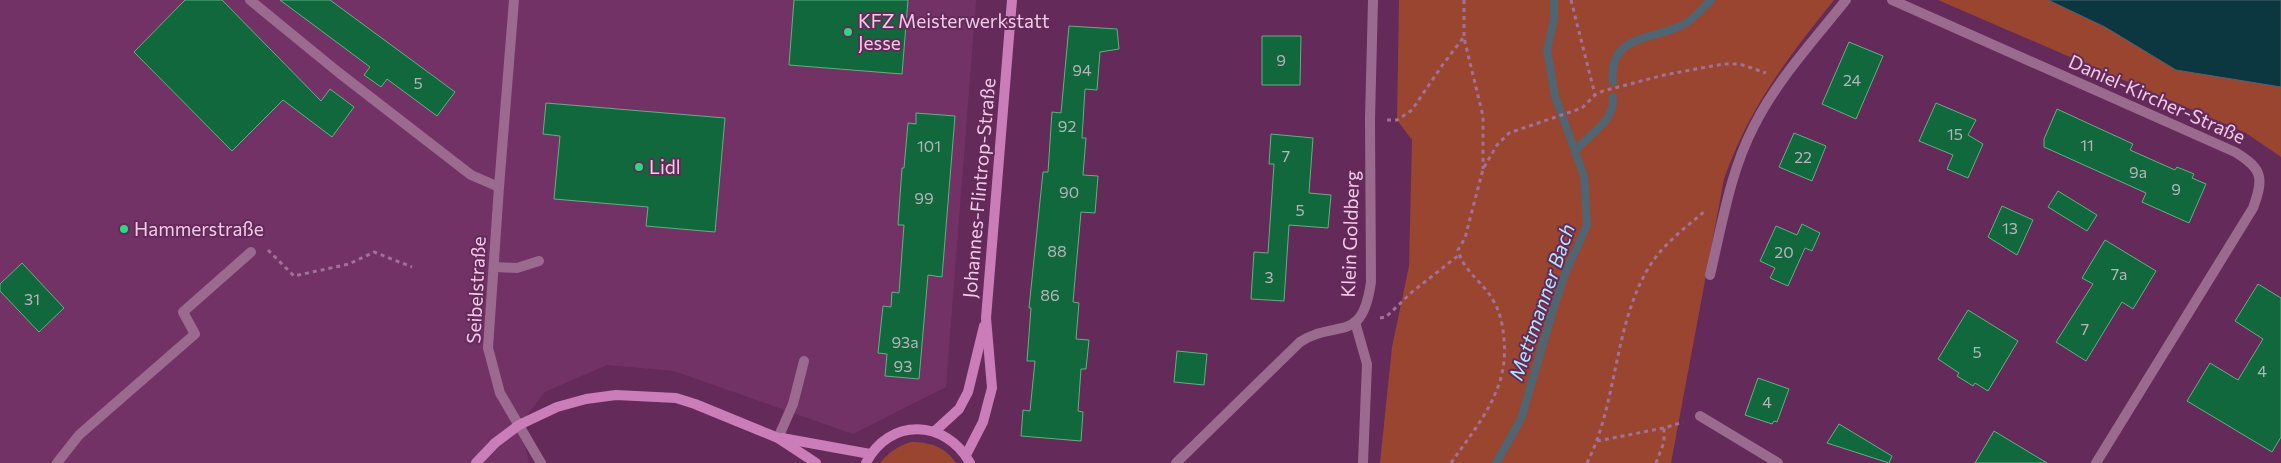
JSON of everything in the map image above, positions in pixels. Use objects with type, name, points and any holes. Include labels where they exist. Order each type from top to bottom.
[{"type":"main road","name":"Johannes-Flintrop-Straße","points":[[936,431],[959,409],[968,392],[986,318],[1012,0]]},
{"type":"main road","name":"Johannes-Flintrop-Straße","points":[[968,459],[983,422],[992,388],[986,318]]},
{"type":"main road","points":[[476,463],[495,443],[519,424],[556,407],[586,399],[616,395],[676,398],[778,438],[868,459]]},
{"type":"main road","name":"Johannes-Flintrop-Straße","points":[[868,459],[880,444],[892,435],[922,428],[936,431],[957,444],[968,459]]},
{"type":"main road","points":[[778,438],[816,463]]},
{"type":"street","points":[[250,0],[338,72],[471,175],[499,187]]},
{"type":"street","name":"Seibelstraße","points":[[514,0],[488,348],[500,392],[541,463]]},
{"type":"street","name":"Klein Goldberg","points":[[1176,463],[1300,342],[1313,335],[1347,327],[1355,322],[1366,306],[1370,282],[1370,119],[1373,0]]},
{"type":"street","points":[[1710,275],[1739,159],[1754,125],[1783,80],[1846,0]]},
{"type":"street","name":"Daniel-Kircher-Straße","points":[[1892,0],[2235,152],[2253,164],[2258,170],[2261,184],[2253,208],[2096,463]]},
{"type":"street","points":[[57,463],[79,434],[195,334],[183,312],[251,252]]},
{"type":"street","points":[[494,267],[517,268],[539,261]]},
{"type":"street","points":[[1355,322],[1367,364],[1363,463]]},
{"type":"street","points":[[778,438],[793,404],[804,361]]},
{"type":"street","points":[[1700,416],[1778,463]]},
{"type":"path","points":[[1451,463],[1494,399],[1502,378],[1504,359],[1499,310],[1492,297],[1467,268],[1458,250],[1465,238],[1483,169],[1483,116],[1464,38],[1464,0]]},
{"type":"path","points":[[1571,0],[1595,95]]},
{"type":"path","points":[[1370,119],[1397,120],[1412,110],[1441,67],[1464,38]]},
{"type":"path","points":[[1483,169],[1497,145],[1509,132],[1582,108],[1595,95],[1613,88],[1655,77],[1723,64],[1740,64],[1783,80]]},
{"type":"path","points":[[1587,463],[1597,441],[1634,300],[1648,268],[1670,240],[1730,192]]},
{"type":"path","points":[[251,252],[264,246],[294,276],[350,264],[374,252],[412,267]]},
{"type":"path","points":[[1355,322],[1386,317],[1412,292],[1459,255]]},
{"type":"path","points":[[1597,441],[1664,428],[1700,416]]},
{"type":"path","points":[[1656,463],[1664,442],[1664,428]]},
{"type":"shaded area","points":[[0,0],[976,0],[946,387],[853,434],[674,371],[607,365],[545,392],[520,424],[529,463],[0,463]]},
{"type":"shaded area","points":[[1399,0],[1834,0],[1800,43],[1757,106],[1734,153],[1724,179],[1671,463],[1380,463],[1392,347],[1409,266],[1412,140],[1397,120]]},
{"type":"shaded area","points":[[1938,0],[2048,0],[2105,27],[2176,70],[2281,87],[2281,157],[2246,133]]},
{"type":"shaded area","points":[[2048,0],[2281,0],[2281,87],[2176,70],[2105,27]]},
{"type":"shaded area","points":[[911,442],[931,444],[942,449],[956,463],[880,463],[894,450]]},
{"type":"building","points":[[185,0],[222,0],[321,101],[330,89],[354,107],[332,137],[283,100],[232,151],[134,52]]},
{"type":"building","points":[[280,0],[330,0],[455,92],[437,116],[387,79],[381,87],[364,75],[370,67]]},
{"type":"building","name":"KFZ Meisterwerkstatt Jesse","points":[[794,0],[908,0],[902,74],[789,65]]},
{"type":"building","points":[[1069,26],[1117,29],[1119,49],[1100,52],[1097,90],[1085,89],[1082,138],[1086,138],[1083,175],[1098,176],[1095,213],[1081,212],[1073,302],[1079,303],[1076,339],[1089,340],[1086,369],[1081,369],[1078,411],[1083,412],[1081,441],[1021,436],[1023,410],[1030,411],[1035,361],[1027,361],[1031,308],[1029,308],[1043,172],[1048,172],[1052,112],[1061,113]]},
{"type":"building","points":[[1262,36],[1301,36],[1300,85],[1262,85]]},
{"type":"building","points":[[1849,42],[1883,56],[1856,119],[1822,104]]},
{"type":"building","name":"Lidl","points":[[546,103],[725,118],[715,232],[646,226],[648,207],[554,199],[560,136],[543,134]]},
{"type":"building","points":[[1936,103],[1976,120],[1968,135],[1983,144],[1968,178],[1947,169],[1953,155],[1919,141]]},
{"type":"building","points":[[2057,109],[2133,144],[2130,150],[2175,170],[2177,167],[2194,174],[2192,178],[2206,184],[2189,223],[2142,202],[2146,193],[2044,147],[2044,139]]},
{"type":"building","points":[[916,113],[955,116],[942,277],[928,275],[919,379],[885,376],[887,354],[878,353],[883,306],[891,307],[892,292],[899,293],[904,225],[898,225],[902,168],[904,168],[908,123],[916,124]]},
{"type":"building","points":[[1794,133],[1826,146],[1812,181],[1779,167]]},
{"type":"building","points":[[1271,134],[1313,138],[1309,193],[1331,195],[1328,228],[1289,225],[1284,301],[1251,299],[1254,252],[1268,253],[1274,164],[1269,164]]},
{"type":"building","points":[[2058,191],[2097,215],[2087,231],[2048,207]]},
{"type":"building","points":[[2002,206],[2033,220],[2017,255],[1988,237]]},
{"type":"building","points":[[1802,224],[1820,233],[1812,251],[1805,248],[1788,286],[1770,278],[1775,268],[1760,261],[1776,226],[1797,235]]},
{"type":"building","points":[[2105,240],[2156,271],[2133,309],[2122,302],[2086,361],[2056,342],[2093,284],[2082,278]]},
{"type":"building","points":[[22,263],[64,308],[39,332],[0,291],[0,284]]},
{"type":"building","points":[[2258,284],[2281,298],[2281,437],[2272,452],[2187,401],[2210,363],[2238,380],[2263,339],[2235,321]]},
{"type":"building","points":[[1968,310],[2018,341],[1988,391],[1975,383],[1973,386],[1957,376],[1959,373],[1938,359]]},
{"type":"building","points":[[1177,351],[1207,354],[1204,385],[1174,382]]},
{"type":"building","points":[[1758,378],[1789,389],[1777,422],[1774,421],[1772,424],[1745,415]]},
{"type":"building","points":[[1839,424],[1892,456],[1889,463],[1827,443]]},
{"type":"building","points":[[1994,431],[2047,463],[1975,463]]},
{"type":"waterway","name":"Mettmanner Bach","points":[[1496,463],[1521,419],[1565,274],[1587,225],[1584,176],[1555,96],[1547,50],[1554,19],[1554,0]]},
{"type":"waterway","points":[[1613,82],[1613,67],[1617,56],[1623,48],[1632,42],[1683,25],[1711,0]]},
{"type":"waterway","points":[[1575,152],[1610,114],[1613,97]]},
{"type":"place","name":"KFZ Meisterwerkstatt Jesse","points":[[848,32]]},
{"type":"place","name":"Lidl","points":[[639,167]]},
{"type":"place","name":"Hammerstraße","points":[[124,229]]}]
